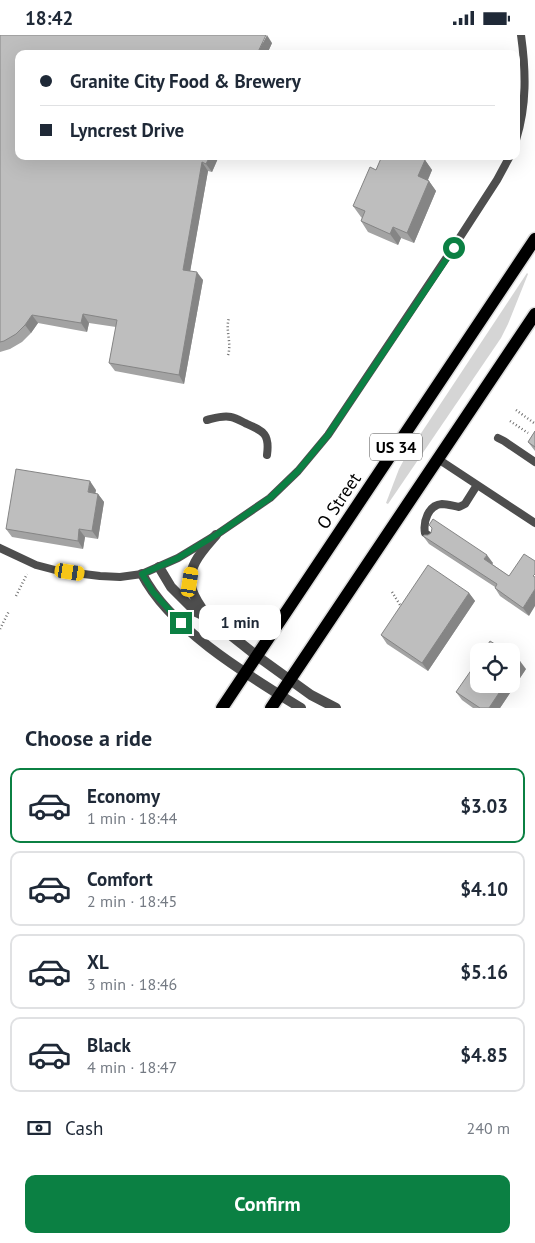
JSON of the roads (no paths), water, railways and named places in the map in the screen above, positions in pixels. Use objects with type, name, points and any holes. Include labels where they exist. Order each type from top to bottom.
[{"type":"main road","name":"O Street","points":[[222,708],[535,239]]},
{"type":"main road","name":"US 34","points":[[271,708],[535,314]]},
{"type":"street","points":[[209,618],[196,599],[190,582],[192,570],[198,557],[216,535]]},
{"type":"street","points":[[159,567],[172,587],[196,612],[209,618],[311,695],[336,708]]},
{"type":"street","points":[[142,574],[153,592],[181,623],[246,673],[301,708]]},
{"type":"lane","points":[[520,127],[525,89],[522,35]]},
{"type":"lane","points":[[0,548],[36,565],[59,571],[120,577],[142,574],[178,558],[270,498],[312,455],[342,415],[454,248],[508,160]]},
{"type":"lane","points":[[207,420],[223,416],[231,417],[263,431],[269,445],[267,455]]},
{"type":"lane","points":[[498,439],[535,462]]},
{"type":"lane","points":[[438,459],[535,523]]},
{"type":"lane","points":[[432,538],[426,533],[424,526],[429,512],[438,505],[458,507],[465,504],[477,485]]}]
